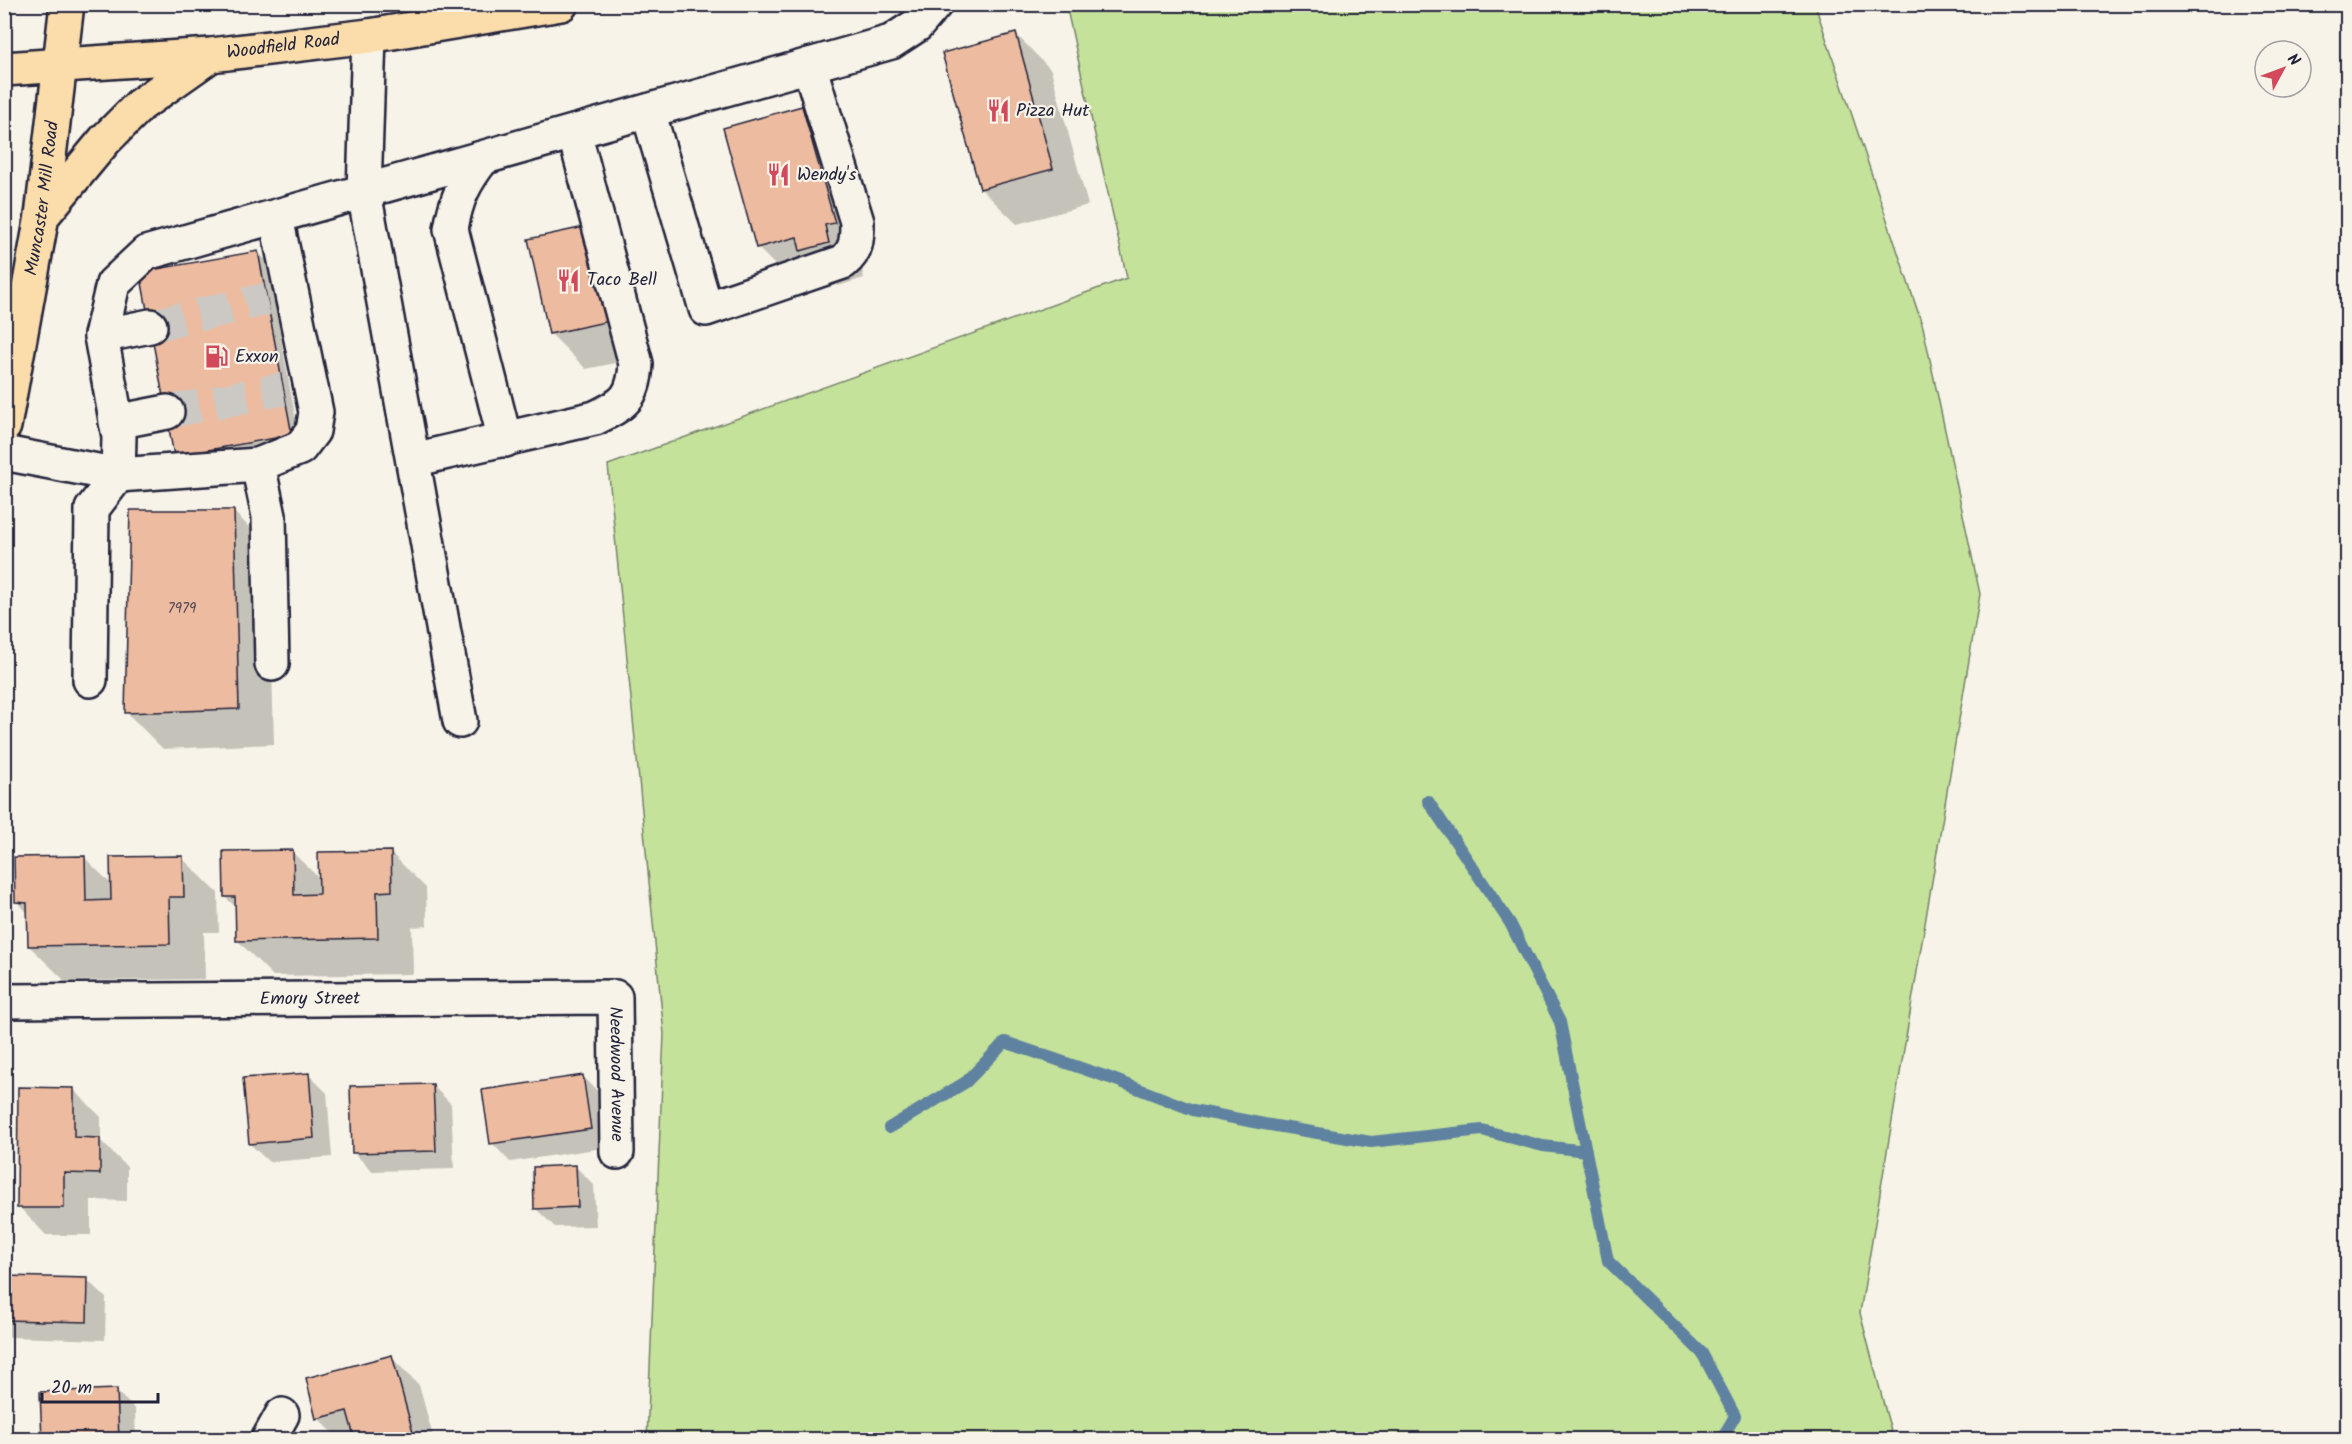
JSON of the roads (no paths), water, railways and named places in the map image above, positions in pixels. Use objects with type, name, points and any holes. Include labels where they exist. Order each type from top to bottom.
[{"type":"main road","name":"Muncaster Mill Road","points":[[4,426],[42,216],[68,4]]},
{"type":"main road","name":"Woodfield Road","points":[[4,69],[212,55],[369,36],[561,4]]},
{"type":"main road","points":[[42,216],[105,140],[140,105],[212,55]]},
{"type":"street","points":[[90,680],[92,509],[118,475],[119,437],[101,336],[113,284],[146,254],[891,42],[917,25],[934,4]]},
{"type":"street","points":[[369,36],[364,192],[460,721]]},
{"type":"street","points":[[648,111],[706,309],[843,262],[853,254],[857,239],[856,222],[809,65]]},
{"type":"street","points":[[413,460],[505,441],[595,418],[617,408],[629,396],[635,382],[636,363],[574,132]]},
{"type":"street","points":[[483,158],[466,180],[454,208],[451,229],[505,441]]},
{"type":"street","points":[[4,453],[118,475],[258,465],[300,448],[313,431],[316,412],[296,385],[279,297],[276,217]]},
{"type":"street","points":[[101,336],[150,326]]},
{"type":"street","points":[[116,422],[166,412]]},
{"type":"street","points":[[258,465],[269,516],[272,664]]},
{"type":"street","name":"Emory Street","points":[[4,1001],[615,998]]},
{"type":"street","name":"Needwood Avenue","points":[[615,998],[617,1152]]},
{"type":"waterway","points":[[1428,801],[1510,923],[1560,1022],[1608,1261],[1702,1353],[1735,1416],[1721,1440]]},
{"type":"waterway","points":[[889,1128],[966,1082],[1005,1042],[1113,1079],[1193,1110],[1264,1124],[1371,1142],[1482,1130],[1543,1146],[1586,1151]]},
{"type":"tunnel","points":[[150,326],[267,299]]},
{"type":"tunnel","points":[[167,412],[283,389]]},
{"type":"place","name":"Pizza Hut","points":[[998,111]]},
{"type":"place","name":"Wendy's","points":[[779,175]]},
{"type":"place","name":"Taco Bell","points":[[569,280]]},
{"type":"place","name":"Exxon","points":[[217,357]]}]
